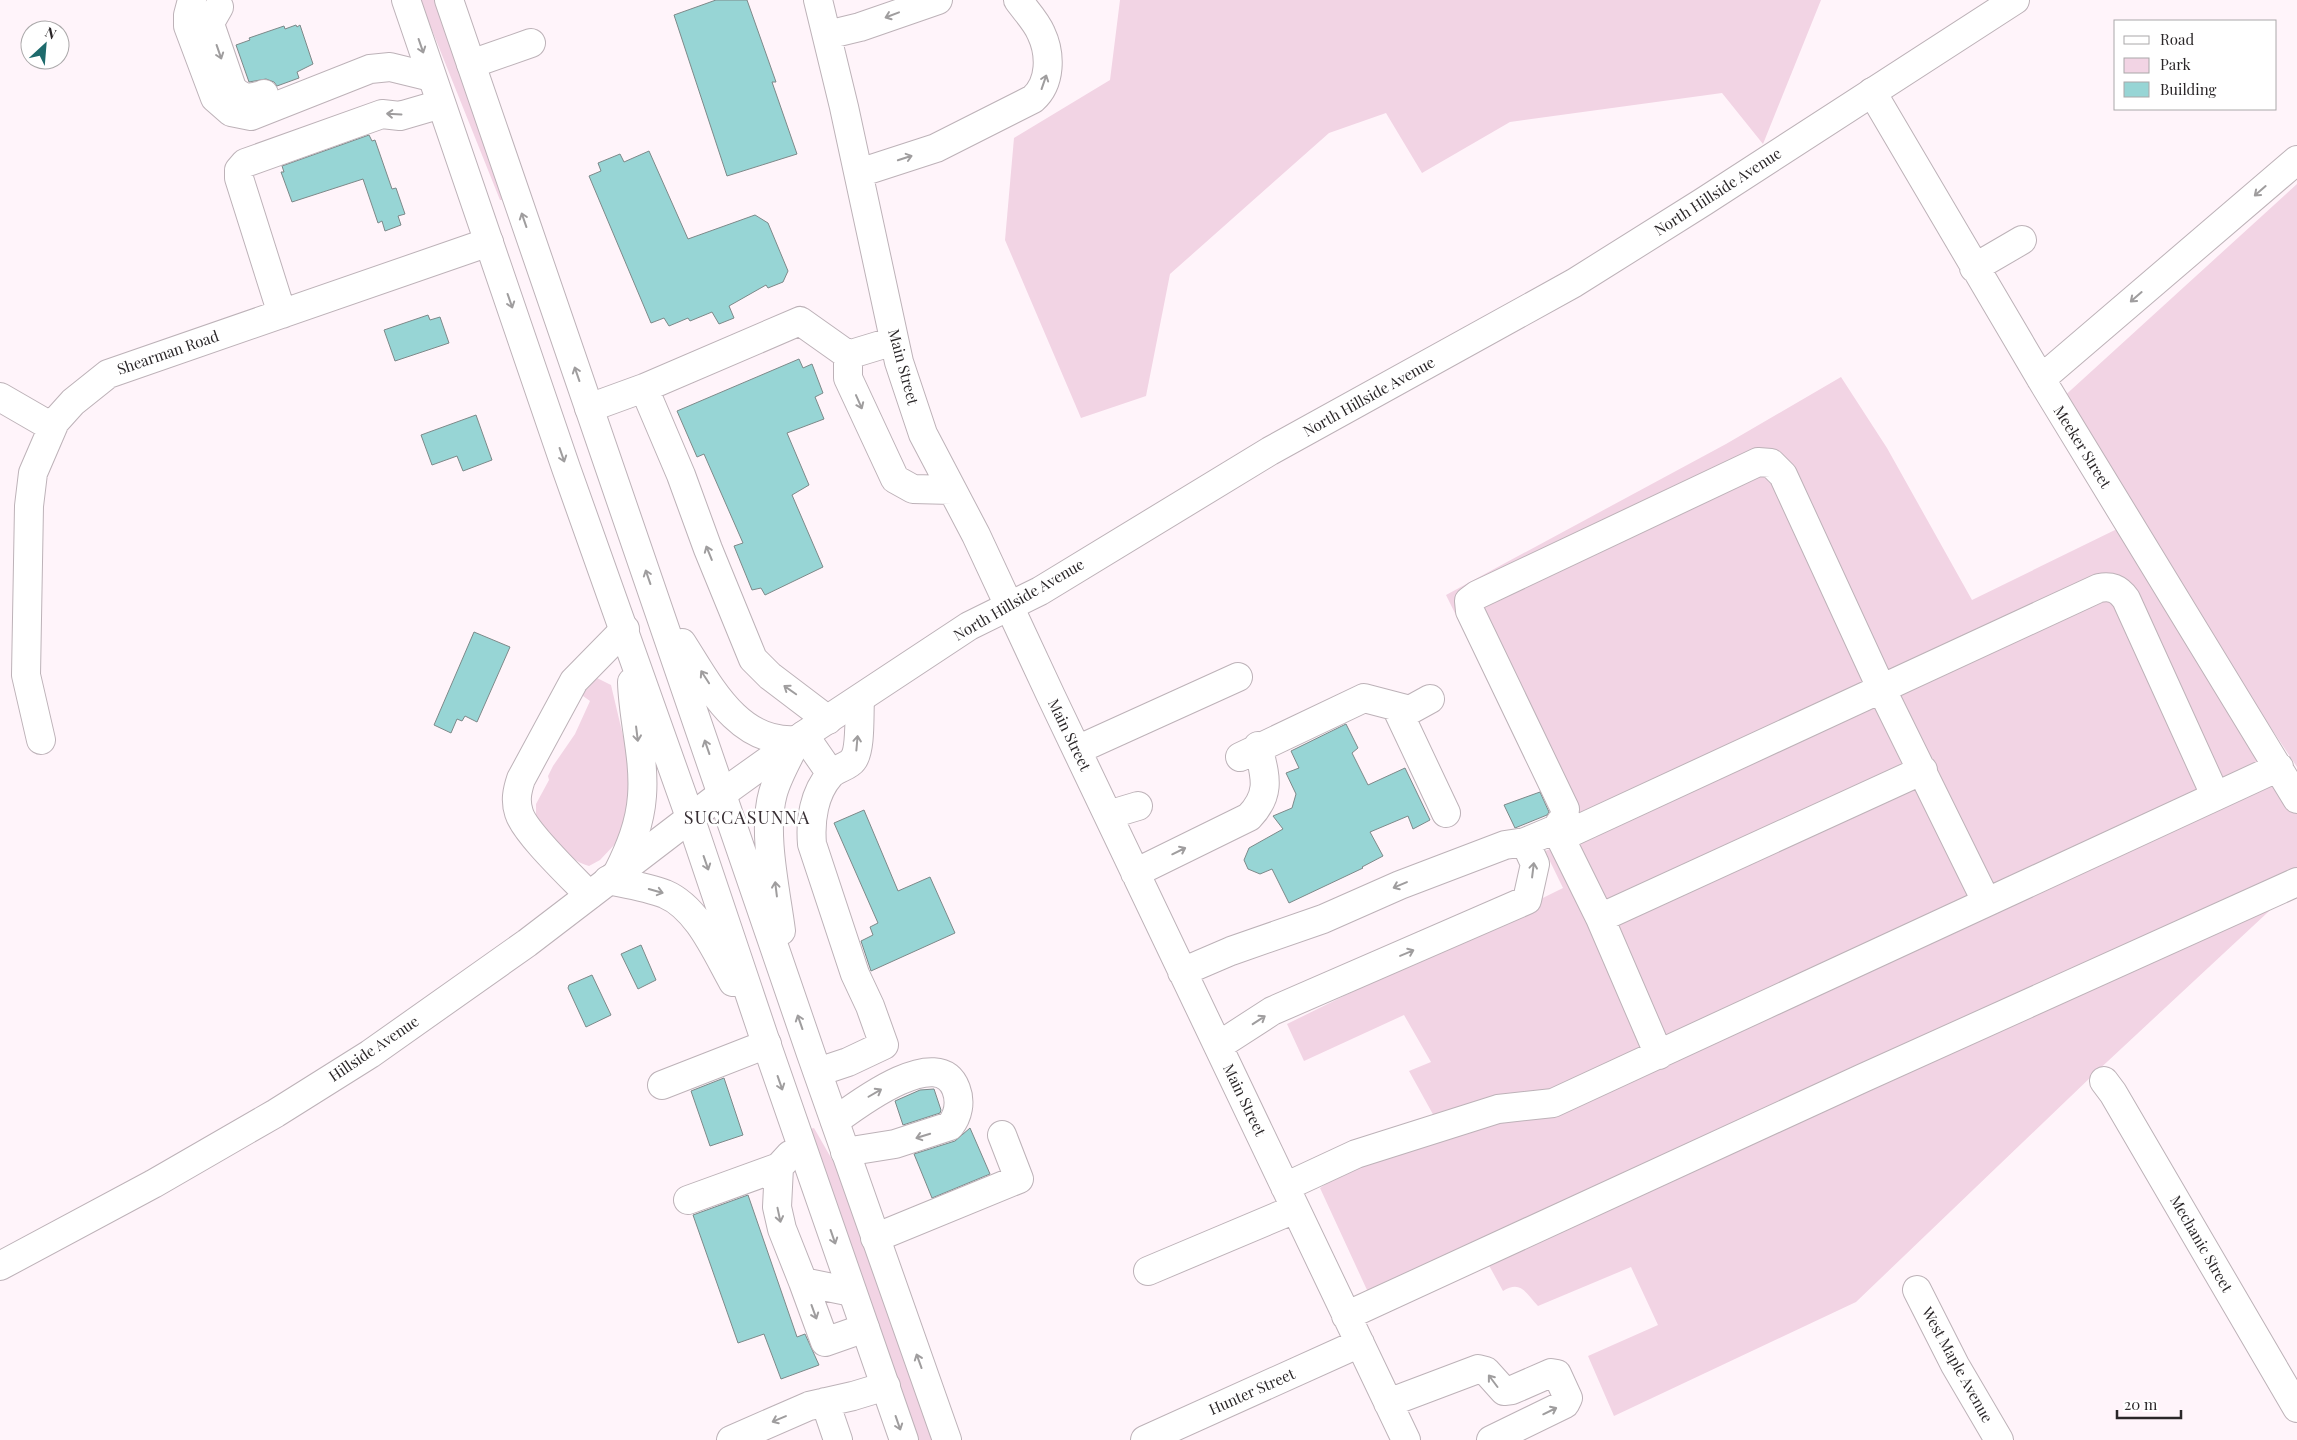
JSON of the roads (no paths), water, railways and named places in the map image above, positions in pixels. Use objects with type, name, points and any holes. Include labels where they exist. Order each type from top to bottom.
[{"type":"main road","points":[[406,0],[566,468],[629,639],[765,1041],[904,1440]]},
{"type":"main road","points":[[448,0],[660,610],[845,1152],[947,1436]]},
{"type":"main road","name":"Main Street","points":[[818,0],[859,173],[899,362],[923,434],[969,520],[1182,972],[1406,1440]]},
{"type":"main road","points":[[827,35],[860,27],[938,0]]},
{"type":"main road","points":[[859,173],[936,148],[1033,99],[1040,93],[1048,70],[1044,42],[1041,33],[1018,0]]},
{"type":"main road","name":"North Hillside Avenue","points":[[723,793],[801,738],[969,626],[1040,591],[1270,452],[1574,283],[1703,202],[2015,0]]},
{"type":"main road","points":[[229,3],[190,7],[188,26],[215,98],[231,112],[250,116],[370,69],[390,68],[431,77]]},
{"type":"main road","points":[[229,3],[211,21],[211,27],[232,88],[239,94],[253,98],[319,75],[343,80]]},
{"type":"main road","points":[[471,64],[531,43]]},
{"type":"main road","name":"Meeker Street","points":[[1872,92],[1974,268],[2297,799]]},
{"type":"main road","points":[[282,314],[239,178],[239,170],[245,163],[382,114],[400,116],[441,104]]},
{"type":"main road","points":[[2041,379],[2297,160]]},
{"type":"main road","points":[[1974,268],[2022,240]]},
{"type":"main road","name":"Shearman Road","points":[[41,740],[26,675],[28,506],[33,473],[52,427],[73,402],[108,374],[489,242]]},
{"type":"main road","points":[[589,408],[644,388],[800,321],[848,355]]},
{"type":"main road","points":[[848,355],[894,341]]},
{"type":"main road","points":[[848,355],[848,378],[894,479],[913,489],[952,490]]},
{"type":"main road","points":[[644,388],[681,474],[708,549],[753,659],[770,676],[828,720]]},
{"type":"main road","points":[[0,398],[52,427]]},
{"type":"main road","points":[[1556,830],[1564,817],[1565,809],[1470,611],[1469,601],[1485,591],[1758,462],[1771,463],[1783,475],[1882,690],[1986,901]]},
{"type":"main road","points":[[1182,972],[1231,950],[1323,920],[1400,885],[1496,848],[1516,842],[1525,842],[1556,830],[1572,832],[1882,690],[2098,588],[2114,588],[2126,599],[2215,796]]},
{"type":"main road","points":[[660,610],[733,717],[748,728],[769,738],[787,741],[801,738]]},
{"type":"main road","points":[[605,883],[636,831],[643,795],[643,776],[632,688],[629,639]]},
{"type":"main road","points":[[629,639],[574,681],[521,779],[516,804],[524,825],[605,883],[666,895],[685,909],[711,943],[765,1041]]},
{"type":"main road","points":[[1077,750],[1238,677]]},
{"type":"main road","points":[[1135,873],[1249,817],[1259,807],[1267,785],[1249,752],[1364,698],[1410,710],[1430,699]]},
{"type":"main road","points":[[818,1072],[848,1062],[884,1044],[870,1006],[855,974],[812,844],[811,828],[814,807],[831,774],[853,761],[856,754],[860,700]]},
{"type":"main road","points":[[1396,707],[1446,813]]},
{"type":"main road","points":[[801,738],[831,774]]},
{"type":"main road","points":[[789,990],[769,825],[773,793],[801,738]]},
{"type":"main road","points":[[1148,1271],[1290,1198],[1356,1154],[1498,1109],[1553,1103],[2279,767]]},
{"type":"main road","points":[[1600,918],[1923,770]]},
{"type":"main road","name":"Hillside Avenue","points":[[0,1266],[153,1184],[276,1113],[354,1064],[511,954],[690,816],[723,793]]},
{"type":"main road","points":[[1108,815],[1138,806]]},
{"type":"main road","points":[[1556,830],[1600,918],[1659,1055]]},
{"type":"main road","points":[[1218,1046],[1272,1011],[1527,900],[1535,864],[1525,842]]},
{"type":"main road","points":[[1346,1316],[1872,1074],[2297,882]]},
{"type":"main road","points":[[662,1085],[765,1041]]},
{"type":"main road","points":[[835,1121],[879,1091],[921,1073],[936,1071],[946,1074],[957,1090],[957,1114],[950,1126],[894,1144],[845,1152]]},
{"type":"main road","name":"Mechanic Street","points":[[2104,1081],[2113,1093],[2297,1408]]},
{"type":"main road","points":[[875,1238],[1019,1179],[1002,1135]]},
{"type":"main road","points":[[688,1200],[779,1167],[801,1143]]},
{"type":"main road","points":[[779,1167],[779,1214],[790,1254],[803,1282],[825,1342],[864,1328]]},
{"type":"main road","points":[[803,1282],[852,1292]]},
{"type":"main road","name":"West Maple Avenue","points":[[1917,1290],[1955,1364],[1999,1440]]},
{"type":"main road","name":"Hunter Street","points":[[1145,1440],[1360,1343]]},
{"type":"main road","points":[[1388,1403],[1478,1370],[1486,1371],[1498,1388],[1504,1391],[1512,1390],[1551,1373],[1556,1374],[1568,1398],[1565,1404],[1490,1440]]},
{"type":"main road","points":[[730,1440],[809,1406],[886,1386]]},
{"type":"main road","points":[[825,1402],[838,1440]]},
{"type":"district","name":"SUCCASUNNA","points":[[747,818]]}]
